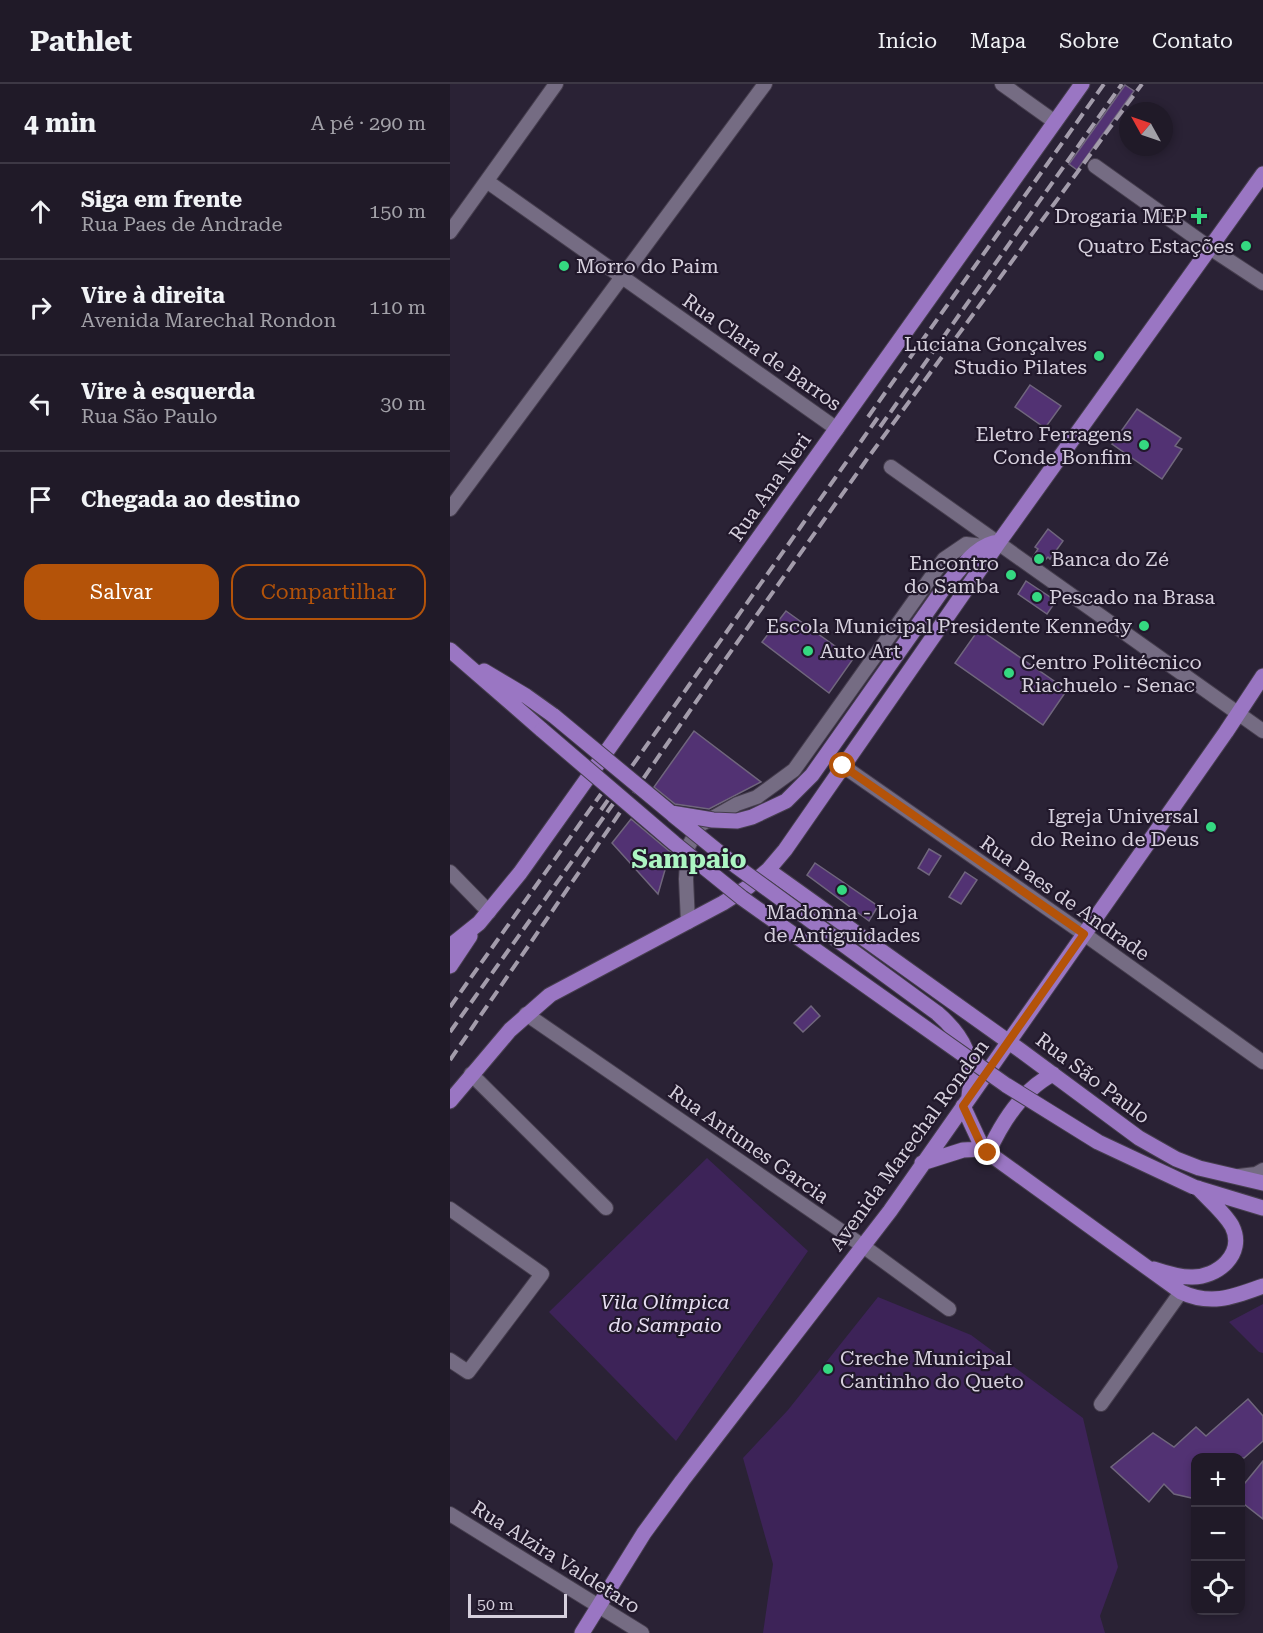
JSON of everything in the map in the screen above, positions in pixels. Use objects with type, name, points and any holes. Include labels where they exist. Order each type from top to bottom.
[{"type":"main road","name":"Rua Ana Neri","points":[[484,917],[520,873],[1082,84]]},
{"type":"main road","points":[[450,1101],[471,1074],[526,1014],[550,994],[688,922],[748,887],[768,870],[785,850],[999,542],[1263,174]]},
{"type":"main road","points":[[671,813],[698,819],[737,821],[769,811],[786,801],[812,775],[946,585],[983,546],[999,542]]},
{"type":"main road","points":[[454,653],[503,681],[554,716],[736,866],[937,1013],[954,1028],[967,1052],[972,1080],[966,1102],[986,1151],[1180,1292],[1196,1299],[1209,1300],[1241,1294],[1263,1286]]},
{"type":"main road","points":[[454,653],[674,843],[742,898],[1006,1085],[1098,1142],[1196,1188],[1263,1208]]},
{"type":"main road","name":"Avenida Marechal Rondon","points":[[582,1633],[644,1533],[890,1211],[1263,676]]},
{"type":"main road","name":"Rua São Paulo","points":[[768,870],[1139,1138],[1160,1151],[1199,1168],[1263,1183]]},
{"type":"main road","points":[[450,946],[484,917]]},
{"type":"main road","points":[[450,966],[484,917]]},
{"type":"main road","points":[[986,1151],[1020,1101],[1042,1080],[1053,1074]]},
{"type":"main road","points":[[922,1163],[963,1150],[986,1151]]},
{"type":"main road","points":[[1139,1263],[1169,1274],[1192,1278],[1210,1274],[1223,1267],[1233,1254],[1236,1240],[1232,1227],[1221,1212],[1196,1188]]},
{"type":"street","points":[[450,232],[556,84]]},
{"type":"street","points":[[450,509],[765,84]]},
{"type":"street","points":[[1002,84],[1055,122]]},
{"type":"street","points":[[1095,166],[1263,283]]},
{"type":"street","name":"Rua Clara de Barros","points":[[488,182],[837,429]]},
{"type":"street","points":[[891,467],[1263,731]]},
{"type":"street","points":[[688,922],[686,879],[688,847],[700,825],[737,804],[757,797],[794,770],[944,559],[966,544],[983,546]]},
{"type":"street","name":"Rua Paes de Andrade","points":[[843,766],[1263,1062]]},
{"type":"street","points":[[450,872],[484,917]]},
{"type":"street","name":"Rua Antunes Garcia","points":[[526,1014],[863,1246],[949,1309]]},
{"type":"street","points":[[471,1074],[606,1208]]},
{"type":"street","points":[[1234,1177],[1256,1174],[1263,1170]]},
{"type":"street","points":[[450,1209],[542,1274],[468,1372],[450,1360]]},
{"type":"street","points":[[1101,1404],[1180,1292]]},
{"type":"street","name":"Rua Alzira Valdetaro","points":[[450,1514],[642,1633]]},
{"type":"green space","name":"Vila Olímpica do Sampaio","points":[[707,1158],[808,1251],[676,1441],[549,1312]]},
{"type":"green space","points":[[878,1297],[971,1335],[1083,1418],[1118,1567],[1100,1616],[1105,1633],[763,1633],[773,1564],[743,1458],[788,1410]]},
{"type":"green space","points":[[1263,1304],[1263,1353],[1259,1352],[1229,1322]]},
{"type":"building","points":[[1125,85],[1134,91],[1126,102],[1119,102],[1119,112],[1077,170],[1069,164]]},
{"type":"building","points":[[1030,385],[1061,406],[1045,428],[1015,407]]},
{"type":"building","name":"Eletro Ferragens Conde Bonfim","points":[[1137,409],[1181,438],[1175,446],[1182,449],[1162,479],[1112,444]]},
{"type":"building","points":[[1048,529],[1063,541],[1050,559],[1048,557],[1042,563],[1033,557],[1038,549],[1035,547]]},
{"type":"building","name":"Pescado na Brasa","points":[[1026,581],[1056,601],[1047,614],[1018,594]]},
{"type":"building","name":"Auto Art","points":[[786,611],[853,659],[829,693],[762,642]]},
{"type":"building","name":"Centro Politécnico Riachuelo - Senac","points":[[979,629],[1067,690],[1043,725],[955,663]]},
{"type":"building","points":[[694,731],[761,782],[709,809],[675,804],[654,787]]},
{"type":"building","points":[[631,819],[675,856],[677,867],[667,863],[658,894],[612,843]]},
{"type":"building","points":[[929,849],[941,856],[929,875],[918,868]]},
{"type":"building","name":"Madonna - Loja de Antiguidades","points":[[815,863],[878,906],[869,921],[807,875]]},
{"type":"building","points":[[965,872],[977,880],[961,904],[949,897]]},
{"type":"building","points":[[811,1006],[820,1016],[803,1032],[794,1023]]},
{"type":"building","points":[[1248,1399],[1263,1416],[1263,1441],[1245,1457],[1245,1453],[1191,1453],[1191,1498],[1174,1494],[1164,1484],[1149,1502],[1111,1467],[1153,1433],[1174,1447],[1196,1427],[1206,1436]]},
{"type":"building","points":[[1263,1461],[1263,1519],[1245,1505],[1245,1483]]},
{"type":"railway","points":[[868,417],[1104,84]]},
{"type":"railway","points":[[880,427],[1122,84]]},
{"type":"railway","points":[[450,1060],[722,664],[870,455],[1142,84]]},
{"type":"railway","points":[[601,810],[881,413]]},
{"type":"railway","points":[[450,1007],[601,794]]},
{"type":"railway","points":[[450,1032],[613,804]]},
{"type":"place","name":"Drogaria MEP","points":[[1199,216]]},
{"type":"place","name":"Quatro Estações","points":[[1246,246]]},
{"type":"place","name":"Morro do Paim","points":[[564,266]]},
{"type":"place","name":"Luciana Gonçalves Studio Pilates","points":[[1099,356]]},
{"type":"place","name":"Eletro Ferragens Conde Bonfim","points":[[1144,445]]},
{"type":"place","name":"Banca do Zé","points":[[1039,559]]},
{"type":"place","name":"Encontro do Samba","points":[[1011,575]]},
{"type":"place","name":"Pescado na Brasa","points":[[1037,597]]},
{"type":"place","name":"Escola Municipal Presidente Kennedy","points":[[1144,626]]},
{"type":"place","name":"Auto Art","points":[[808,651]]},
{"type":"place","name":"Centro Politécnico Riachuelo - Senac","points":[[1009,673]]},
{"type":"place","name":"Igreja Universal do Reino de Deus","points":[[1211,827]]},
{"type":"place","name":"Madonna - Loja de Antiguidades","points":[[842,890]]},
{"type":"place","name":"Creche Municipal Cantinho do Queto","points":[[828,1369]]},
{"type":"district","name":"Sampaio","points":[[689,859]]},
{"type":"route","points":[[843,766],[1084,934],[963,1106],[983,1149],[988,1153]]}]
